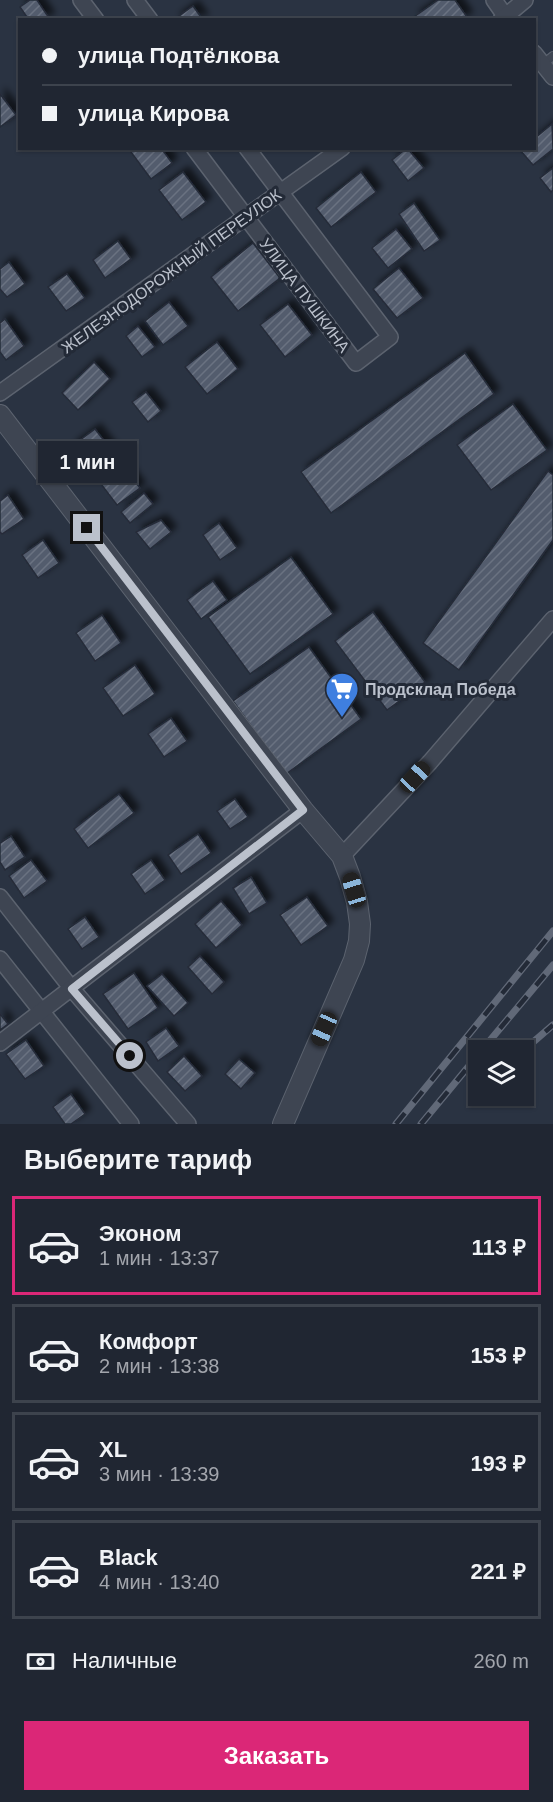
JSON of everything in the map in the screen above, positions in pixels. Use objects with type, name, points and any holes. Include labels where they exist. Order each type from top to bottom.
[{"type":"street","points":[[81,0],[94,18]]},
{"type":"street","points":[[135,0],[148,18]]},
{"type":"street","points":[[494,0],[505,18],[525,0]]},
{"type":"street","points":[[543,58],[553,77]]},
{"type":"street","name":"УЛИЦА ПУШКИНА","points":[[196,150],[357,363],[390,338],[248,150]]},
{"type":"street","name":"ЖЕЛЕЗНОДОРОЖНЫЙ ПЕРЕУЛОК","points":[[0,393],[339,150]]},
{"type":"street","points":[[0,415],[303,810],[342,856],[357,902],[360,924],[359,940],[354,960],[283,1124]]},
{"type":"street","points":[[342,856],[430,762],[553,619]]},
{"type":"street","points":[[0,1043],[303,810]]},
{"type":"street","points":[[0,897],[72,989],[188,1124]]},
{"type":"street","points":[[0,959],[131,1124]]},
{"type":"building","points":[[30,0],[37,0],[49,18],[28,18],[20,7]]},
{"type":"building","points":[[438,0],[455,0],[467,17],[415,18]]},
{"type":"building","points":[[193,6],[202,18],[176,18]]},
{"type":"building","points":[[0,94],[16,115],[0,127]]},
{"type":"building","points":[[552,124],[553,149],[533,165],[520,150],[536,150],[536,137]]},
{"type":"building","points":[[129,150],[162,150],[172,163],[151,179]]},
{"type":"building","points":[[404,150],[409,150],[424,168],[408,181],[392,160]]},
{"type":"building","points":[[553,168],[553,190],[551,192],[540,178]]},
{"type":"building","points":[[183,172],[206,202],[182,220],[159,190]]},
{"type":"building","points":[[361,172],[376,192],[331,227],[316,208]]},
{"type":"building","points":[[414,203],[440,240],[424,251],[399,214]]},
{"type":"building","points":[[396,229],[412,249],[388,268],[372,248]]},
{"type":"building","points":[[118,241],[131,259],[105,278],[93,260]]},
{"type":"building","points":[[253,243],[280,278],[238,311],[211,277]]},
{"type":"building","points":[[9,262],[25,284],[7,297],[0,289],[0,269]]},
{"type":"building","points":[[399,268],[423,298],[397,318],[373,289]]},
{"type":"building","points":[[67,274],[85,298],[66,311],[48,287]]},
{"type":"building","points":[[169,302],[188,326],[163,345],[145,321]]},
{"type":"building","points":[[288,304],[312,335],[285,357],[260,325]]},
{"type":"building","points":[[5,319],[24,346],[6,360],[0,352],[0,323]]},
{"type":"building","points":[[138,326],[155,347],[142,357],[126,336]]},
{"type":"building","points":[[217,342],[238,369],[207,394],[185,367]]},
{"type":"building","points":[[465,353],[494,394],[331,513],[301,472]]},
{"type":"building","points":[[94,362],[110,379],[78,410],[62,393]]},
{"type":"building","points":[[146,392],[161,411],[148,422],[132,402]]},
{"type":"building","points":[[513,404],[547,450],[491,490],[457,445]]},
{"type":"building","points":[[95,429],[116,456],[93,475],[71,447]]},
{"type":"building","points":[[124,467],[140,488],[117,505],[101,484]]},
{"type":"building","points":[[548,471],[553,475],[553,540],[459,670],[423,643]]},
{"type":"building","points":[[144,493],[153,504],[130,523],[121,512]]},
{"type":"building","points":[[8,495],[24,519],[2,534],[0,532],[0,501]]},
{"type":"building","points":[[161,520],[171,532],[150,549],[136,532]]},
{"type":"building","points":[[219,523],[237,548],[220,560],[203,535]]},
{"type":"building","points":[[43,540],[59,563],[38,578],[22,555]]},
{"type":"building","points":[[291,557],[333,614],[250,674],[208,617]]},
{"type":"building","points":[[213,581],[227,600],[201,619],[187,600]]},
{"type":"building","points":[[373,612],[425,682],[387,710],[335,641]]},
{"type":"building","points":[[102,615],[121,643],[95,661],[76,633]]},
{"type":"building","points":[[309,647],[361,719],[286,774],[233,701]]},
{"type":"building","points":[[135,665],[155,694],[123,716],[103,688]]},
{"type":"building","points":[[171,718],[187,741],[164,757],[148,734]]},
{"type":"building","points":[[119,794],[134,813],[88,848],[74,829]]},
{"type":"building","points":[[235,799],[248,817],[230,829],[217,811]]},
{"type":"building","points":[[198,834],[211,853],[181,874],[168,855]]},
{"type":"building","points":[[11,836],[25,857],[5,870],[0,862],[0,843]]},
{"type":"building","points":[[31,860],[47,881],[24,898],[9,876]]},
{"type":"building","points":[[151,860],[165,880],[145,894],[131,874]]},
{"type":"building","points":[[251,877],[267,903],[249,914],[233,888]]},
{"type":"building","points":[[307,897],[328,926],[301,945],[280,915]]},
{"type":"building","points":[[221,901],[242,925],[216,948],[195,924]]},
{"type":"building","points":[[85,917],[99,937],[82,949],[68,929]]},
{"type":"building","points":[[200,956],[224,982],[212,994],[188,967]]},
{"type":"building","points":[[134,973],[158,1008],[128,1029],[103,994]]},
{"type":"building","points":[[162,974],[188,1003],[174,1016],[147,986]]},
{"type":"building","points":[[0,1014],[8,1024],[0,1030]]},
{"type":"building","points":[[166,1028],[179,1046],[158,1061],[146,1042]]},
{"type":"building","points":[[26,1040],[44,1066],[25,1079],[6,1054]]},
{"type":"building","points":[[184,1056],[202,1076],[185,1091],[167,1072]]},
{"type":"building","points":[[239,1059],[255,1073],[241,1089],[225,1074]]},
{"type":"building","points":[[71,1094],[85,1114],[71,1124],[65,1124],[53,1107]]},
{"type":"railway","points":[[396,1124],[553,931]]},
{"type":"railway","points":[[490,1040],[553,965]]},
{"type":"railway","points":[[534,1041],[553,1025]]},
{"type":"railway","points":[[421,1124],[468,1067]]},
{"type":"place","name":"Продсклад Победа","points":[[342,718]]},
{"type":"route","points":[[87,528],[303,810],[72,989],[130,1056]]}]
